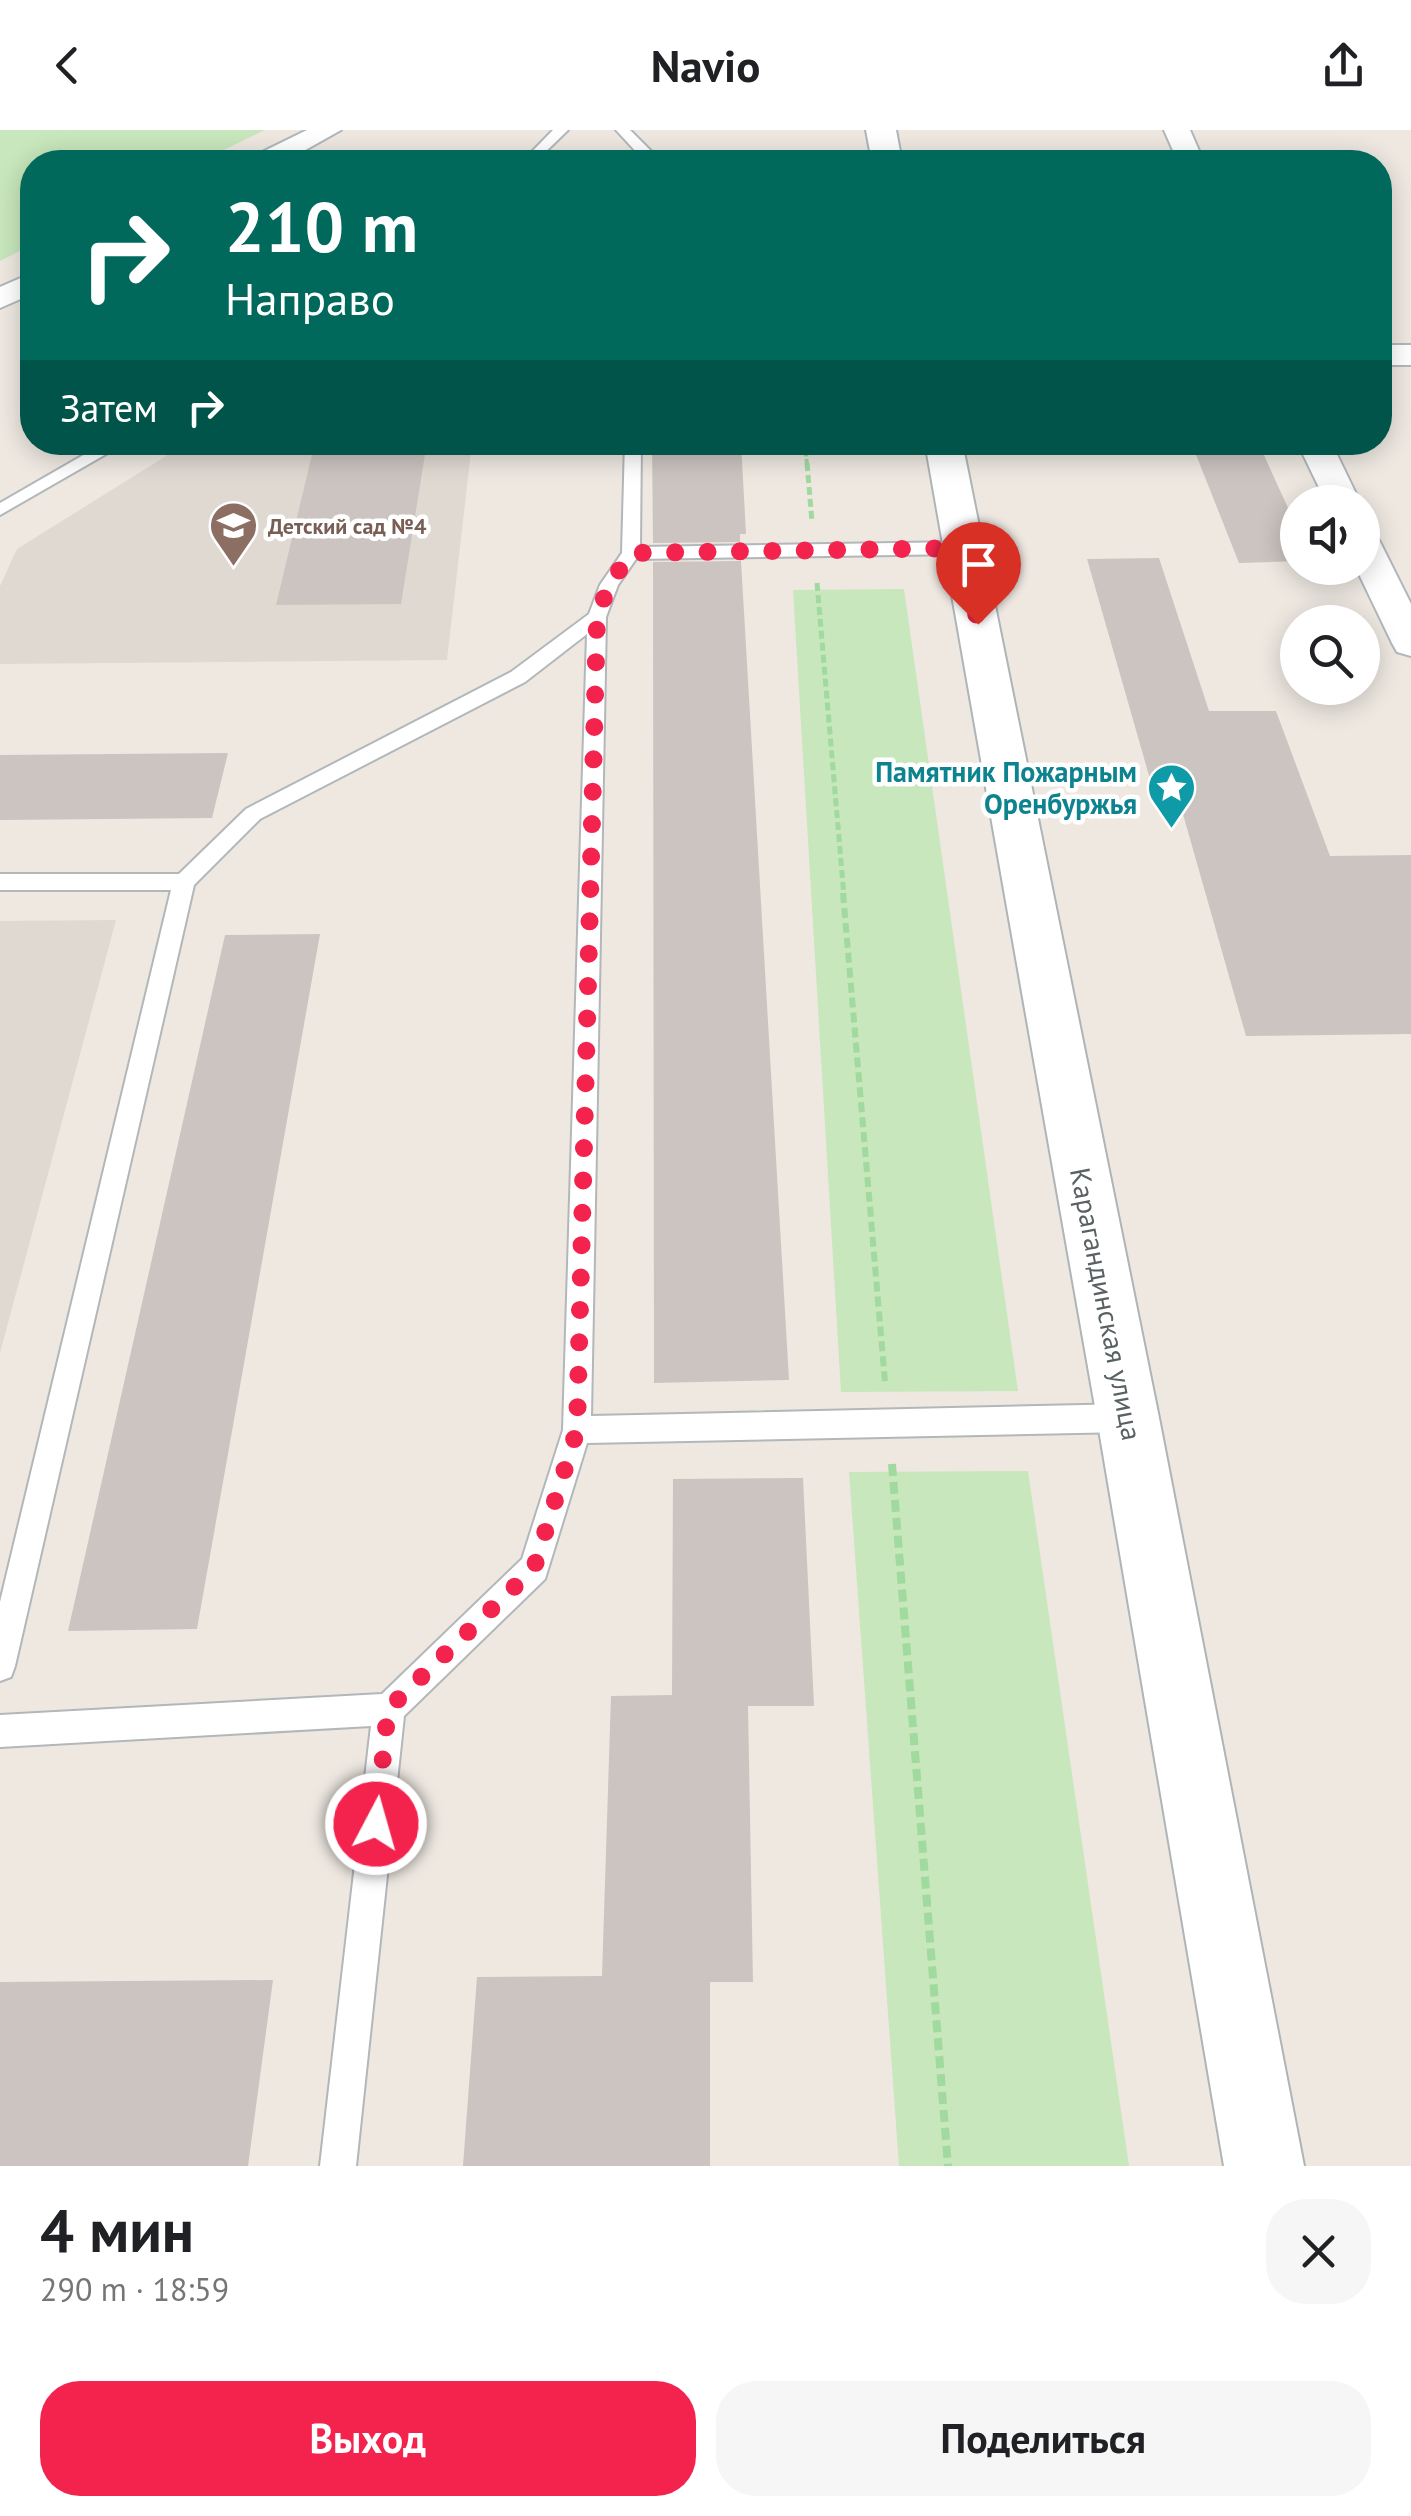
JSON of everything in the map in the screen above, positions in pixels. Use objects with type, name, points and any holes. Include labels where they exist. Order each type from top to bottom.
[{"type":"main road","name":"Карагандинская улица","points":[[946,455],[1128,1418],[1264,2166]]},
{"type":"street","points":[[288,150],[328,130]]},
{"type":"street","points":[[1320,455],[1335,485]]},
{"type":"street","points":[[1380,579],[1411,643]]},
{"type":"lane","points":[[540,150],[561,130]]},
{"type":"lane","points":[[623,130],[641,150]]},
{"type":"lane","points":[[0,510],[95,455]]},
{"type":"lane","points":[[338,2166],[388,1709],[534,1568],[577,1430],[597,618],[609,584],[632,553],[633,455]]},
{"type":"lane","points":[[632,553],[964,548]]},
{"type":"lane","points":[[0,1666],[10,1574],[184,882],[253,814],[518,677],[597,618]]},
{"type":"lane","points":[[0,882],[184,882]]},
{"type":"lane","points":[[577,1430],[1128,1418]]},
{"type":"lane","points":[[0,1732],[388,1709]]},
{"type":"path","points":[[806,455],[813,533]]},
{"type":"path","points":[[815,566],[886,1398]]},
{"type":"path","points":[[892,1464],[948,2166]]},
{"type":"shaded area","name":"Детский сад №4","points":[[168,455],[471,455],[447,660],[0,664],[0,586],[17,549]]},
{"type":"shaded area","points":[[116,920],[0,1353],[0,921]]},
{"type":"green space","points":[[0,130],[265,130],[224,150],[20,150],[20,251],[0,261]]},
{"type":"green space","points":[[904,589],[1018,1391],[841,1392],[793,590]]},
{"type":"green space","points":[[1028,1471],[1129,2166],[899,2166],[849,1472]]},
{"type":"building","points":[[312,455],[425,455],[401,604],[276,605]]},
{"type":"building","points":[[652,455],[742,455],[746,534],[740,534],[740,542],[653,543]]},
{"type":"building","points":[[1196,455],[1264,455],[1280,490],[1280,562],[1239,563]]},
{"type":"building","points":[[1159,558],[1209,711],[1276,711],[1330,856],[1411,855],[1411,1034],[1246,1036],[1177,793],[1154,793],[1087,559]]},
{"type":"building","points":[[741,561],[789,1380],[654,1383],[653,562]]},
{"type":"building","points":[[228,753],[212,818],[0,820],[0,755]]},
{"type":"building","points":[[320,934],[197,1629],[68,1631],[225,935]]},
{"type":"building","points":[[803,1478],[814,1706],[748,1706],[753,1982],[710,1982],[710,2166],[463,2166],[477,1977],[602,1976],[611,1696],[672,1695],[673,1479]]},
{"type":"building","points":[[273,1980],[248,2166],[0,2166],[0,1982]]},
{"type":"place","name":"Детский сад №4","points":[[233,568]]},
{"type":"place","name":"Памятник Пожарным Оренбуржья","points":[[1172,830]]},
{"type":"route","points":[[376,1824],[388,1709],[534,1568],[577,1430],[597,618],[609,584],[632,553],[964,548],[978,624]]}]
